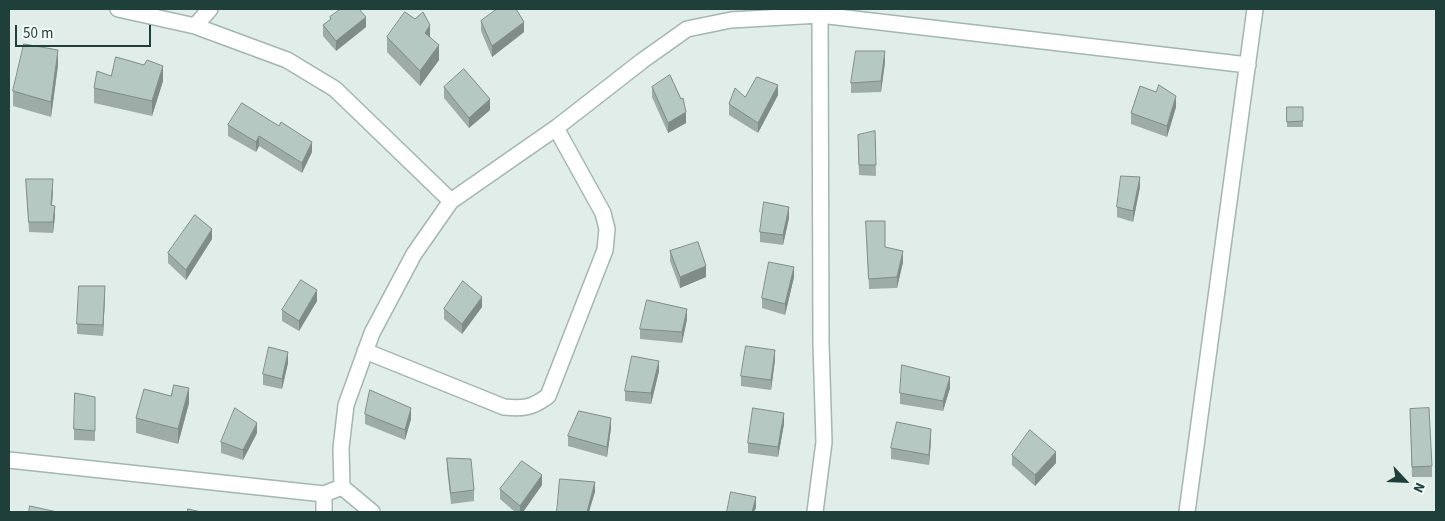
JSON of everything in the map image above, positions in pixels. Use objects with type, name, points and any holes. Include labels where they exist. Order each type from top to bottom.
[{"type":"street","points":[[118,9],[195,26],[287,60],[335,89],[451,201]]},
{"type":"street","points":[[195,26],[210,9]]},
{"type":"street","points":[[1187,512],[1255,9]]},
{"type":"street","points":[[342,487],[342,448],[346,405],[372,333],[414,254],[451,201],[556,128],[642,61],[687,29],[730,20],[820,15],[1248,65]]},
{"type":"street","points":[[814,512],[824,442],[820,343],[820,15]]},
{"type":"street","points":[[366,351],[504,407],[519,408],[535,405],[548,396],[605,250],[607,229],[603,213],[556,128]]},
{"type":"street","points":[[9,460],[324,494],[342,487]]},
{"type":"street","points":[[342,487],[372,512]]},
{"type":"street","points":[[324,494],[324,512]]},
{"type":"building","points":[[341,9],[359,9],[366,17],[336,41],[323,25]]},
{"type":"building","points":[[497,9],[516,9],[524,22],[492,46],[481,21]]},
{"type":"building","points":[[405,12],[415,19],[423,12],[430,25],[425,33],[439,45],[420,71],[387,37]]},
{"type":"building","points":[[24,44],[58,50],[51,102],[13,91]]},
{"type":"building","points":[[856,51],[885,51],[881,81],[851,83]]},
{"type":"building","points":[[116,57],[144,65],[147,60],[163,66],[152,101],[94,88],[97,71],[111,76]]},
{"type":"building","points":[[464,69],[490,99],[469,118],[444,87]]},
{"type":"building","points":[[670,75],[681,99],[683,98],[686,112],[668,123],[652,87]]},
{"type":"building","points":[[757,77],[778,85],[758,123],[729,104],[735,88],[745,97]]},
{"type":"building","points":[[1159,85],[1176,96],[1167,126],[1131,113],[1140,86],[1156,92]]},
{"type":"building","points":[[242,103],[279,126],[281,122],[312,142],[302,163],[259,136],[256,142],[228,125]]},
{"type":"building","points":[[1287,107],[1303,107],[1303,121],[1287,122]]},
{"type":"building","points":[[875,131],[876,165],[859,165],[858,135]]},
{"type":"building","points":[[1121,176],[1140,177],[1133,211],[1117,207]]},
{"type":"building","points":[[26,179],[53,179],[51,205],[55,206],[53,222],[29,222]]},
{"type":"building","points":[[764,202],[789,207],[783,235],[760,232]]},
{"type":"building","points":[[195,215],[212,229],[186,270],[168,253]]},
{"type":"building","points":[[866,221],[885,221],[885,247],[903,251],[897,277],[869,279]]},
{"type":"building","points":[[698,242],[706,266],[680,277],[670,251]]},
{"type":"building","points":[[769,262],[794,267],[785,304],[762,298]]},
{"type":"building","points":[[301,280],[317,290],[299,321],[282,310]]},
{"type":"building","points":[[463,281],[482,297],[462,324],[444,309]]},
{"type":"building","points":[[79,286],[105,286],[103,325],[77,324]]},
{"type":"building","points":[[647,300],[687,309],[682,332],[640,329]]},
{"type":"building","points":[[746,346],[775,350],[771,380],[741,376]]},
{"type":"building","points":[[269,347],[288,352],[282,379],[263,374]]},
{"type":"building","points":[[632,356],[659,361],[651,393],[625,391]]},
{"type":"building","points":[[902,365],[950,377],[943,401],[900,393]]},
{"type":"building","points":[[174,385],[189,388],[178,429],[136,418],[144,389],[171,396]]},
{"type":"building","points":[[370,390],[411,408],[405,430],[365,414]]},
{"type":"building","points":[[75,393],[95,397],[95,431],[74,429]]},
{"type":"building","points":[[235,408],[257,423],[243,450],[221,442]]},
{"type":"building","points":[[753,408],[784,413],[778,447],[748,443]]},
{"type":"building","points":[[1429,408],[1432,466],[1412,467],[1410,409]]},
{"type":"building","points":[[579,411],[611,418],[607,447],[568,436]]},
{"type":"building","points":[[897,422],[931,429],[929,455],[891,448]]},
{"type":"building","points":[[1030,430],[1056,452],[1035,475],[1012,455]]},
{"type":"building","points":[[447,458],[471,459],[474,490],[451,493]]},
{"type":"building","points":[[522,461],[542,475],[520,506],[500,489]]},
{"type":"building","points":[[560,479],[595,482],[587,512],[557,512]]},
{"type":"building","points":[[731,492],[756,497],[752,512],[727,512]]},
{"type":"building","points":[[30,506],[57,512],[29,512]]},
{"type":"building","points":[[188,509],[201,512],[188,512]]}]
